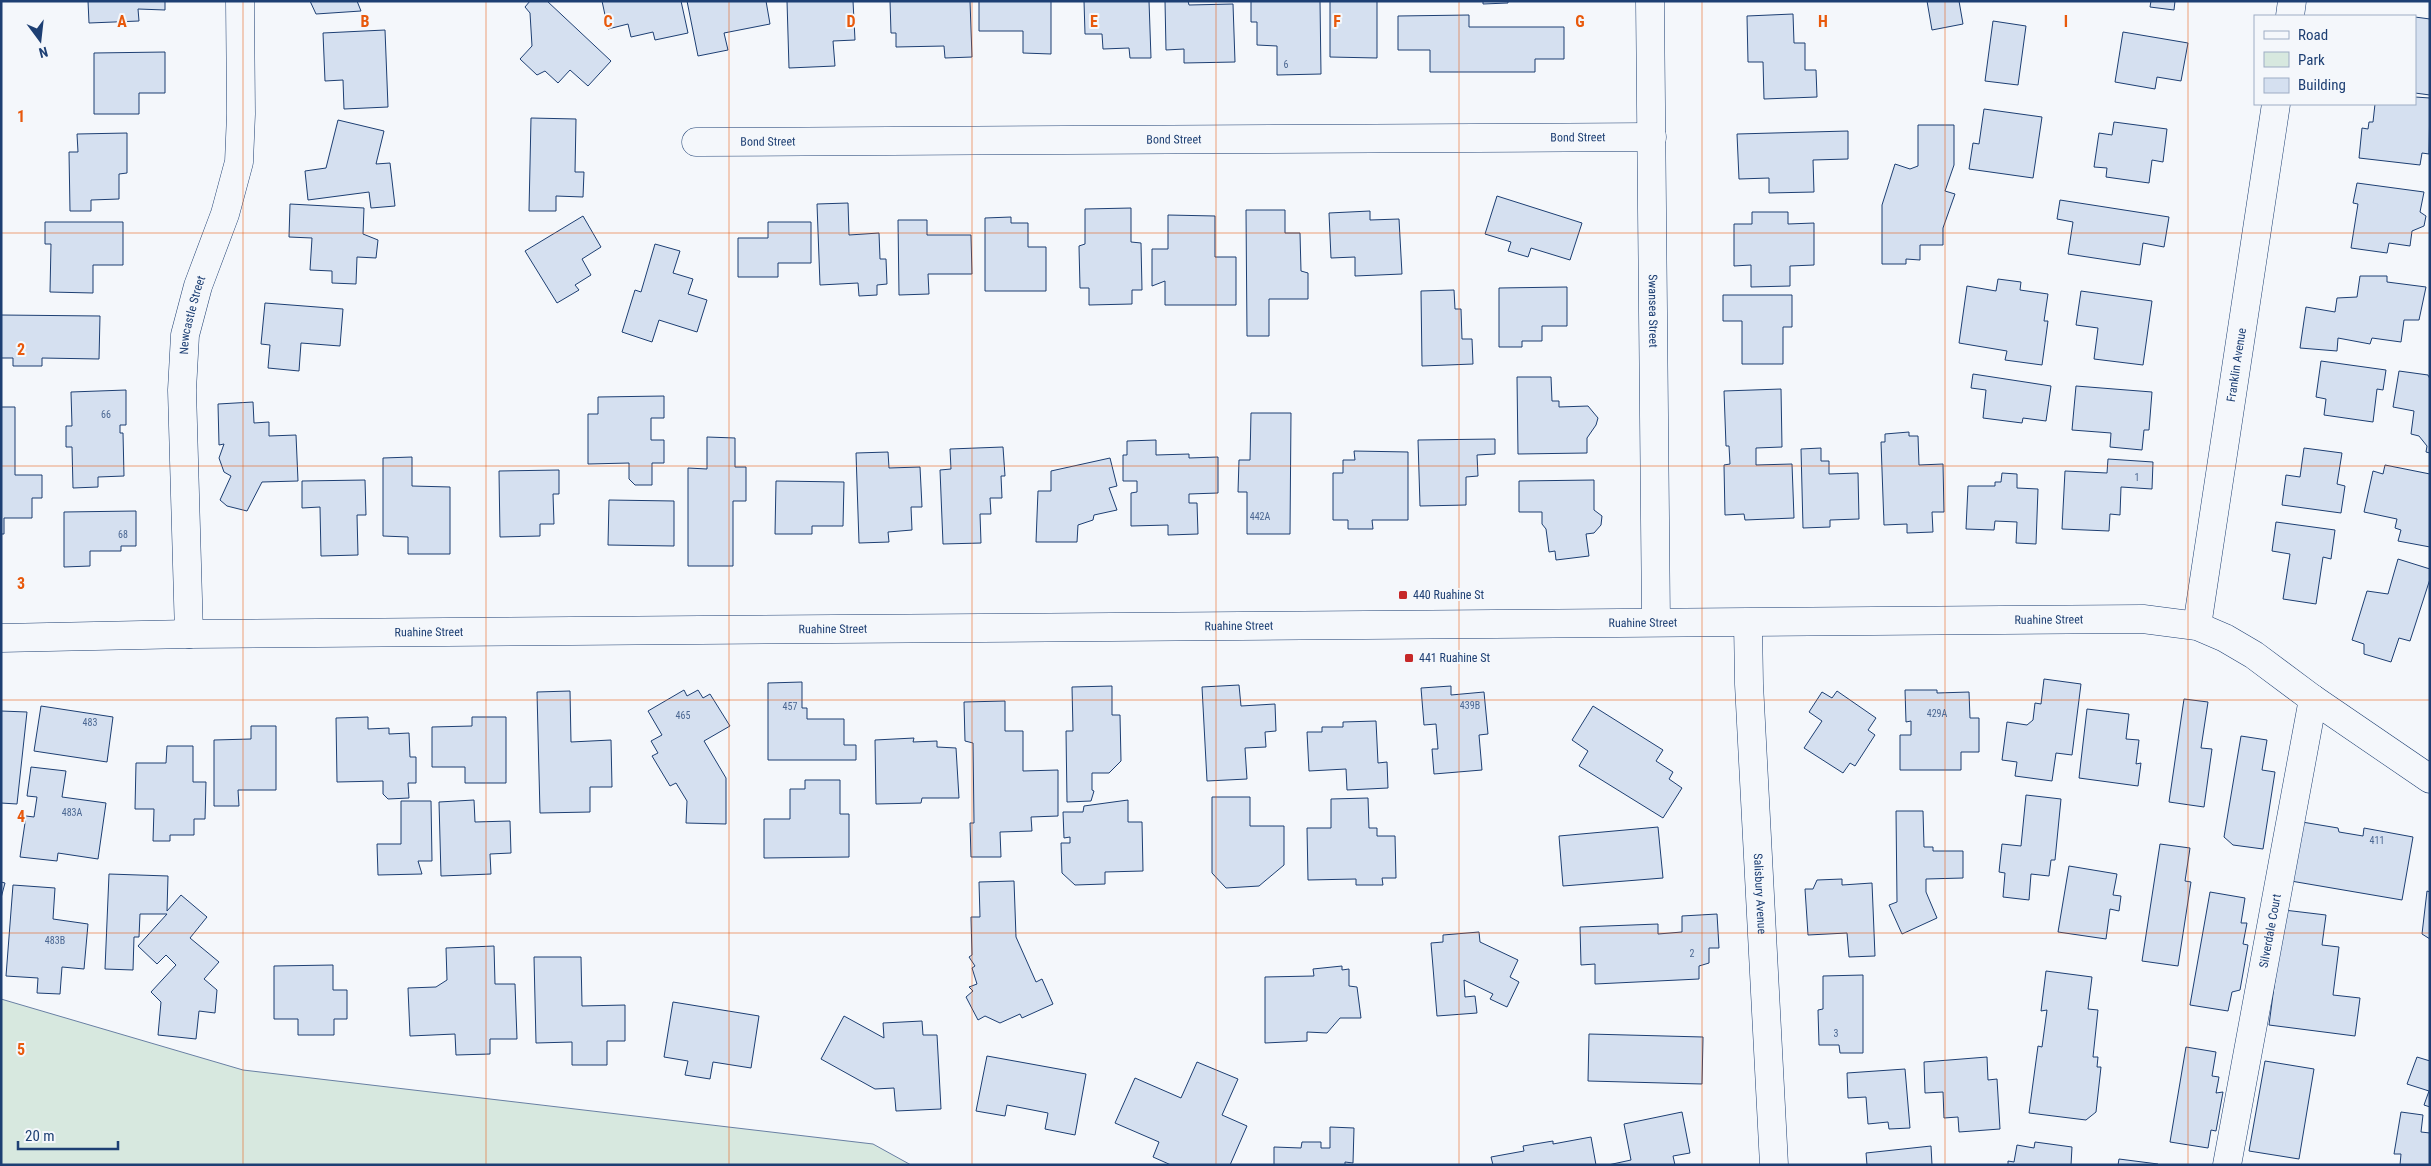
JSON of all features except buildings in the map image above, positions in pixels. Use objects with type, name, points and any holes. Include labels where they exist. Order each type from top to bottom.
[{"type":"street","name":"Newcastle Street","points":[[189,634],[182,390],[185,335],[198,286],[225,214],[239,162],[241,114],[240,1]]},
{"type":"street","name":"Swansea Street","points":[[1650,1],[1656,622]]},
{"type":"street","points":[[2290,15],[2292,1]]},
{"type":"street","name":"Franklin Avenue","points":[[2196,626],[2276,105]]},
{"type":"street","name":"Bond Street","points":[[696,142],[1652,137]]},
{"type":"street","name":"Ruahine Street","points":[[1,638],[189,634],[747,632],[1656,622],[1748,623],[2143,619],[2196,626],[2254,655],[2313,699],[2430,779]]},
{"type":"street","name":"Salisbury Avenue","points":[[1748,623],[1749,684],[1774,1165]]},
{"type":"street","name":"Silverdale Court","points":[[2227,1165],[2313,699]]},
{"type":"green space","points":[[1,999],[243,1070],[873,1144],[911,1165],[1,1165]]},
{"type":"place","name":"440 Ruahine St","points":[[1403,595]]},
{"type":"place","name":"441 Ruahine St","points":[[1409,658]]}]
